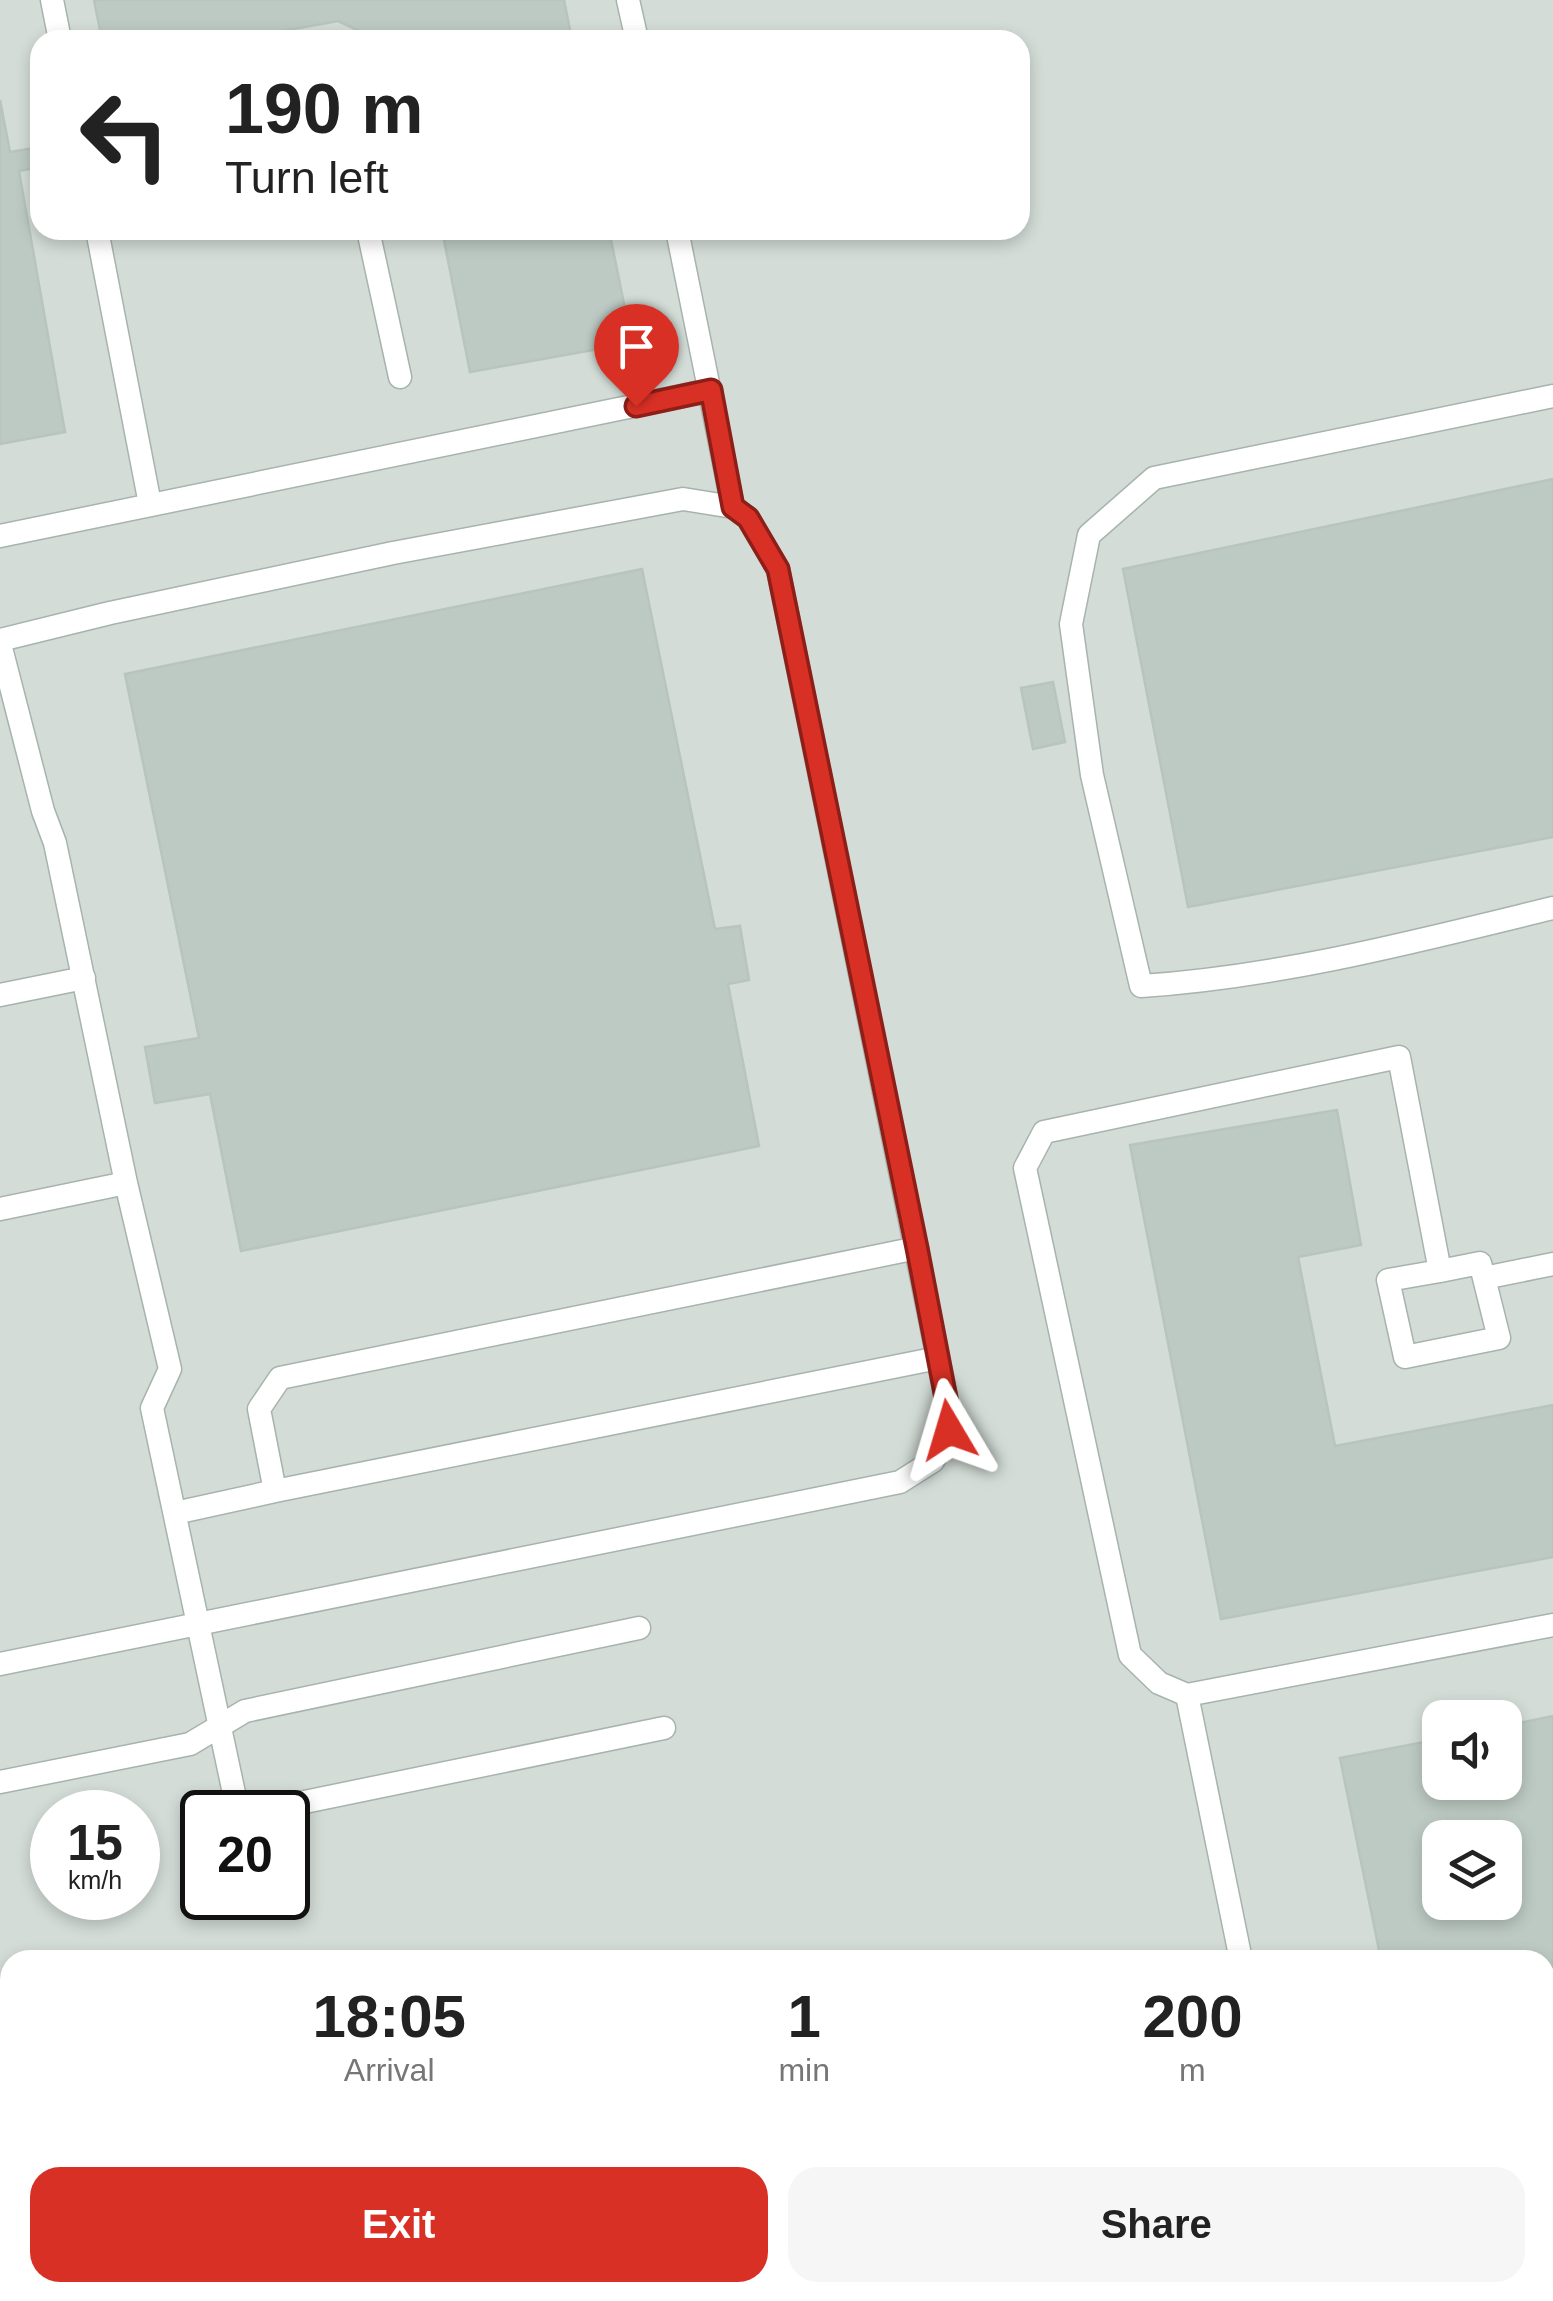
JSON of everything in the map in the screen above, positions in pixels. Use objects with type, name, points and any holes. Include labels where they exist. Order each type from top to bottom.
[{"type":"lane","points":[[52,0],[58,30]]},
{"type":"lane","points":[[628,0],[635,30]]},
{"type":"lane","points":[[99,240],[150,504]]},
{"type":"lane","points":[[370,240],[400,377]]},
{"type":"lane","points":[[679,240],[733,507]]},
{"type":"lane","points":[[0,536],[711,390]]},
{"type":"lane","points":[[1553,396],[1154,478],[1089,534],[1072,624],[1092,775],[1142,986],[1213,981],[1553,908]]},
{"type":"lane","points":[[0,1664],[198,1623],[900,1482],[933,1461],[949,1430],[938,1358],[778,569],[748,518],[733,507],[683,499],[644,506],[393,553],[110,613],[0,642],[43,811],[55,843],[126,1184],[170,1369],[152,1408],[174,1513],[198,1623],[233,1790]]},
{"type":"lane","points":[[0,995],[84,978]]},
{"type":"lane","points":[[1440,1271],[1399,1057],[1044,1132],[1025,1168],[1130,1656],[1159,1683],[1187,1696],[1553,1625]]},
{"type":"lane","points":[[0,1209],[126,1184]]},
{"type":"lane","points":[[275,1491],[259,1409],[280,1378],[917,1248]]},
{"type":"lane","points":[[1480,1264],[1484,1278],[1499,1338],[1405,1357],[1388,1280],[1480,1264]]},
{"type":"lane","points":[[1484,1278],[1553,1264]]},
{"type":"lane","points":[[174,1513],[938,1358]]},
{"type":"lane","points":[[0,1782],[190,1744],[245,1711],[639,1628]]},
{"type":"lane","points":[[1187,1696],[1239,1950]]},
{"type":"lane","points":[[310,1801],[664,1728]]},
{"type":"shaded area","points":[[0,0],[1553,0],[1553,1950],[0,1950]]},
{"type":"building","points":[[94,0],[564,0],[570,30],[357,30],[338,21],[288,30],[100,30]]},
{"type":"building","points":[[0,100],[10,152],[30,149],[30,169],[19,171],[65,432],[0,444]]},
{"type":"building","points":[[444,240],[611,240],[632,343],[470,372]]},
{"type":"building","points":[[1553,479],[1553,837],[1188,907],[1123,569]]},
{"type":"building","points":[[642,569],[715,929],[740,926],[749,980],[728,984],[759,1146],[241,1251],[210,1094],[155,1103],[145,1047],[199,1038],[125,674]]},
{"type":"building","points":[[1053,682],[1065,742],[1033,749],[1021,688]]},
{"type":"building","points":[[1337,1110],[1361,1245],[1298,1257],[1335,1446],[1553,1405],[1553,1557],[1221,1619],[1130,1145]]},
{"type":"building","points":[[1553,1716],[1553,1950],[1379,1950],[1340,1758],[1422,1742],[1422,1800],[1522,1800],[1522,1722]]},
{"type":"route","points":[[636,406],[711,390],[733,507],[748,518],[778,569],[917,1248],[949,1430]]}]
